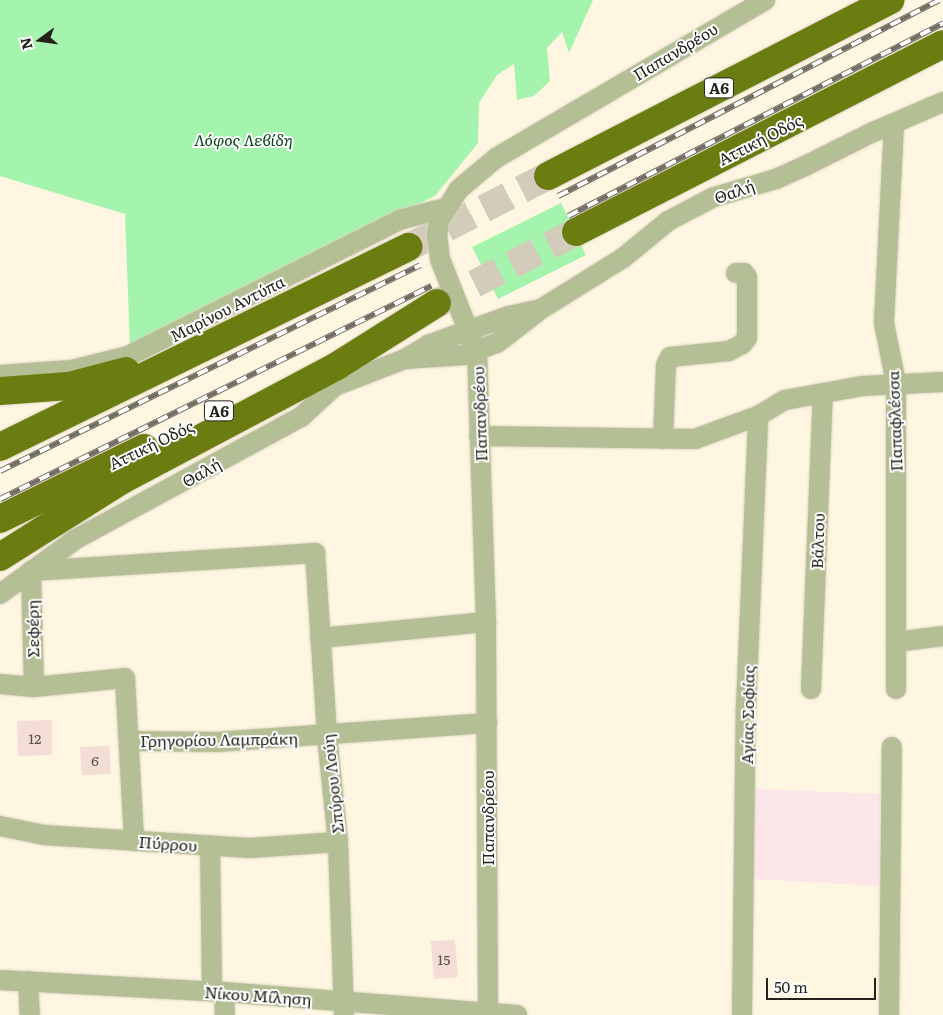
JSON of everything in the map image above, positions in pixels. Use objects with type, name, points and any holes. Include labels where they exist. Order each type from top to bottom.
[{"type":"highway","name":"Α6","points":[[548,176],[890,0]]},
{"type":"highway","name":"Αττική Οδός","points":[[576,232],[943,44]]},
{"type":"highway","points":[[874,80],[943,51]]},
{"type":"highway","points":[[0,447],[409,247]]},
{"type":"highway","points":[[0,391],[36,390],[98,380],[298,302]]},
{"type":"highway","name":"Αττική Οδός","points":[[0,519],[437,303],[337,366],[122,480],[0,557]]},
{"type":"street","name":"Παπανδρέου","points":[[488,1012],[486,622],[477,353],[470,331],[440,259],[436,235],[445,208],[476,172],[729,9],[765,0]]},
{"type":"street","name":"Θαλή","points":[[405,359],[431,359],[477,353],[515,331],[540,309],[623,258],[668,221],[714,197],[776,179],[943,102]]},
{"type":"street","name":"Παπαφλέσσα","points":[[894,124],[884,323],[896,383],[896,689]]},
{"type":"street","name":"Μαρίνου Αντύπα","points":[[0,375],[72,370],[128,356],[399,220],[445,208]]},
{"type":"street","points":[[663,439],[666,365],[670,357],[729,351],[742,344],[747,338],[747,277],[744,273],[736,273]]},
{"type":"street","name":"Θαλή","points":[[0,594],[76,539],[297,419],[335,386],[405,359],[428,345],[509,316],[540,309]]},
{"type":"street","points":[[479,436],[695,439],[758,416],[785,400],[896,383],[943,382]]},
{"type":"street","name":"Βάλτου","points":[[811,689],[823,393]]},
{"type":"street","name":"Αγίας Σοφίας","points":[[742,1015],[746,707],[758,416]]},
{"type":"street","name":"Σπύρου Λούη","points":[[31,570],[315,553],[327,736],[338,842],[344,1008]]},
{"type":"street","name":"Σεφέρη","points":[[31,570],[34,687]]},
{"type":"street","points":[[320,638],[486,622]]},
{"type":"street","points":[[896,642],[943,636]]},
{"type":"street","points":[[0,684],[34,687],[125,678],[130,741],[134,841]]},
{"type":"street","name":"Γρηγορίου Λαμπράκη","points":[[130,741],[216,742],[327,736],[487,723]]},
{"type":"street","points":[[889,1015],[892,747]]},
{"type":"street","name":"Πύρρου","points":[[0,826],[44,835],[210,846],[276,848],[338,842]]},
{"type":"street","points":[[210,846],[218,992],[225,1015]]},
{"type":"street","name":"Νίκου Μίληση","points":[[0,980],[218,992],[344,1008],[488,1012],[516,1015]]},
{"type":"street","points":[[28,981],[30,1015]]},
{"type":"shaded area","points":[[755,789],[880,794],[879,886],[752,879]]},
{"type":"green space","name":"Λόφος Λεβίδη","points":[[0,0],[593,0],[569,53],[562,32],[547,48],[550,81],[534,96],[517,100],[514,64],[497,75],[479,103],[478,143],[436,195],[265,285],[130,349],[125,214],[0,176]]},
{"type":"green space","points":[[561,203],[586,255],[498,299],[472,247]]},
{"type":"building","points":[[52,720],[52,755],[18,756],[17,721]]},
{"type":"building","points":[[109,746],[111,774],[82,775],[80,747]]},
{"type":"building","points":[[455,940],[458,977],[434,979],[431,941]]},
{"type":"tunnel","points":[[409,247],[548,176]]},
{"type":"tunnel","points":[[437,303],[576,232]]},
{"type":"railway","points":[[558,196],[939,0]]},
{"type":"railway","points":[[568,216],[943,23]]},
{"type":"railway","points":[[0,471],[420,265]]},
{"type":"railway","points":[[0,499],[431,286]]}]
